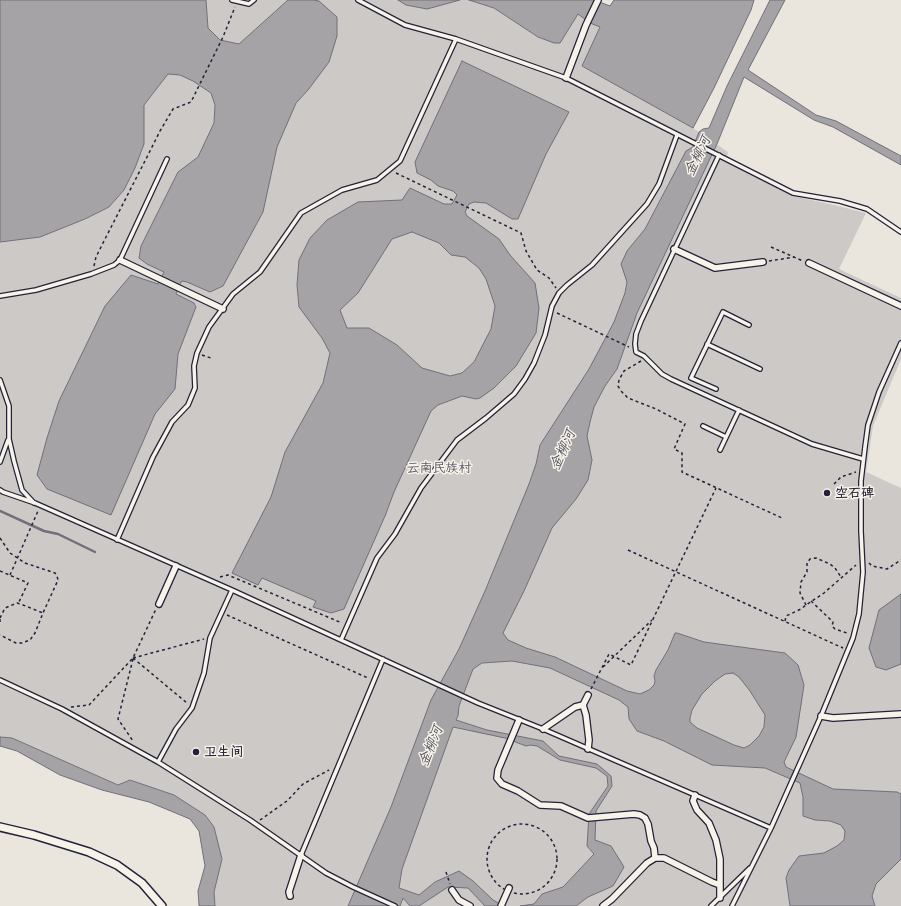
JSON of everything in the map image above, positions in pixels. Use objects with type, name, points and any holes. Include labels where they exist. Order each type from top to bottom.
[{"type":"street","points":[[566,78],[586,25],[598,0]]},
{"type":"street","points":[[674,249],[715,268],[764,262]]},
{"type":"street","points":[[120,260],[223,309]]},
{"type":"street","points":[[809,263],[901,306]]},
{"type":"street","points":[[159,604],[176,566]]},
{"type":"street","points":[[588,695],[583,705],[586,715],[589,740],[588,749]]},
{"type":"street","points":[[543,729],[575,707],[583,705]]},
{"type":"street","points":[[821,716],[833,718],[901,714]]},
{"type":"street","points":[[519,720],[498,770],[497,778],[502,784],[518,791],[540,805],[561,806],[588,818],[634,814],[645,818],[648,824],[655,858]]},
{"type":"street","points":[[695,795],[693,800],[697,810],[709,823],[716,840],[720,859],[720,898]]},
{"type":"street","points":[[0,827],[34,835],[89,852],[117,866],[142,883],[162,906]]},
{"type":"street","points":[[290,896],[289,892],[301,855]]},
{"type":"street","points":[[603,906],[612,900],[647,864],[655,858],[664,858],[720,885]]},
{"type":"street","points":[[452,890],[459,900],[470,906]]},
{"type":"street","points":[[502,905],[508,890]]},
{"type":"lane","points":[[232,0],[249,4],[254,0]]},
{"type":"lane","points":[[358,0],[405,25],[456,39],[566,78],[793,193],[840,201],[867,209],[901,232]]},
{"type":"lane","points":[[117,540],[153,457],[172,422],[188,405],[195,388],[194,366],[197,353],[209,327],[233,294],[260,272],[301,213],[342,190],[377,180],[400,162],[456,39]]},
{"type":"lane","points":[[341,640],[377,558],[395,534],[421,488],[457,440],[514,394],[525,379],[534,363],[545,334],[551,310],[559,293],[567,284],[592,264],[647,204],[659,184],[677,135]]},
{"type":"lane","points":[[718,154],[641,321],[636,334],[636,352],[646,358],[662,374],[687,386],[812,444],[863,459]]},
{"type":"lane","points":[[0,296],[36,290],[91,274],[114,265],[120,260],[167,159]]},
{"type":"lane","points":[[687,386],[723,312],[749,325]]},
{"type":"lane","points":[[732,906],[771,828],[821,716],[854,636],[859,614],[863,572],[861,531],[862,470],[868,425],[879,392],[901,342]]},
{"type":"lane","points":[[707,344],[760,370]]},
{"type":"lane","points":[[691,378],[716,390]]},
{"type":"lane","points":[[0,380],[9,406],[9,439],[22,490],[35,503]]},
{"type":"lane","points":[[720,450],[739,410]]},
{"type":"lane","points":[[704,426],[726,437]]},
{"type":"lane","points":[[0,462],[9,439]]},
{"type":"lane","points":[[0,490],[35,503],[232,590],[478,703],[543,729],[771,828]]},
{"type":"lane","points":[[158,762],[176,729],[192,708],[204,672],[210,638],[232,590]]},
{"type":"lane","points":[[301,855],[383,659]]},
{"type":"lane","points":[[0,680],[62,709],[158,762],[255,823],[326,872],[353,887],[395,906]]},
{"type":"lane","points":[[711,906],[753,864]]},
{"type":"path","points":[[91,274],[99,252],[160,131],[173,109],[191,102],[223,37],[237,2]]},
{"type":"path","points":[[390,170],[522,234],[526,251],[537,270],[549,278],[559,293]]},
{"type":"path","points":[[771,247],[809,263]]},
{"type":"path","points":[[764,262],[795,257]]},
{"type":"path","points":[[551,310],[627,346]]},
{"type":"path","points":[[197,353],[211,358]]},
{"type":"path","points":[[646,358],[624,372],[619,380],[618,386],[628,398],[656,409],[685,424],[674,448],[682,453],[682,472],[782,518]]},
{"type":"path","points":[[834,484],[841,477],[851,472],[862,470]]},
{"type":"path","points":[[588,695],[609,654],[631,665],[716,488]]},
{"type":"path","points":[[10,574],[41,506]]},
{"type":"path","points":[[0,538],[10,553],[25,563],[55,573],[58,580],[42,612],[35,633],[30,640],[22,643],[16,643],[0,635]]},
{"type":"path","points":[[628,550],[848,651]]},
{"type":"path","points":[[806,604],[800,593],[801,582],[807,572],[807,563],[810,559],[816,558],[830,564],[842,578]]},
{"type":"path","points":[[784,622],[786,616],[801,609],[806,604],[824,593],[862,560],[872,566],[887,569],[901,560]]},
{"type":"path","points":[[0,571],[28,583],[18,604]]},
{"type":"path","points":[[208,580],[228,575],[348,625]]},
{"type":"path","points":[[811,601],[833,622],[832,626],[835,630],[854,636]]},
{"type":"path","points":[[0,625],[0,619],[5,608],[18,604],[42,612]]},
{"type":"path","points":[[140,752],[118,719],[133,658],[159,604]]},
{"type":"path","points":[[222,613],[374,680]]},
{"type":"path","points":[[602,668],[654,618]]},
{"type":"path","points":[[62,709],[90,705],[133,658],[210,638]]},
{"type":"path","points":[[133,658],[192,708]]},
{"type":"path","points":[[255,823],[287,801],[303,784],[339,764]]},
{"type":"path","points":[[516,824],[536,826],[551,838],[556,847],[558,857],[554,876],[548,884],[531,894],[521,894],[508,890],[496,883],[491,875],[487,857],[490,844],[499,832],[507,827],[516,824]]},
{"type":"path","points":[[446,872],[452,890]]},
{"type":"green space","name":"云南民族村","points":[[206,0],[398,0],[406,5],[427,9],[460,0],[469,0],[494,8],[538,37],[577,13],[590,23],[600,27],[583,66],[693,128],[728,152],[726,162],[790,195],[866,213],[839,269],[901,298],[901,359],[873,426],[866,472],[901,488],[901,906],[383,906],[353,894],[348,906],[215,906],[214,892],[222,859],[205,815],[174,795],[130,780],[119,785],[12,738],[0,737],[0,242],[40,237],[85,219],[109,207],[124,190],[135,168],[144,144],[144,105],[168,74],[206,7]]},
{"type":"water","points":[[0,0],[206,0],[208,28],[220,40],[239,44],[288,0],[319,1],[337,17],[337,36],[329,62],[296,103],[277,147],[263,212],[223,286],[210,292],[187,282],[182,281],[180,284],[176,294],[194,303],[196,307],[178,354],[175,389],[155,414],[111,515],[47,489],[37,475],[59,401],[105,306],[131,275],[158,284],[164,272],[147,264],[139,258],[141,246],[178,172],[198,157],[214,123],[215,105],[211,93],[193,81],[180,75],[168,74],[144,105],[144,144],[135,168],[124,190],[109,207],[85,219],[40,237],[0,242]]},
{"type":"water","points":[[398,0],[460,0],[427,9],[406,5]]},
{"type":"water","points":[[469,0],[594,0],[610,6],[614,0],[754,0],[751,10],[714,88],[693,128],[582,66],[600,27],[590,23],[578,14],[560,43],[554,43],[538,37],[494,8]]},
{"type":"water","name":"金柳河","points":[[770,0],[785,0],[748,70],[816,115],[836,121],[901,156],[901,165],[833,127],[814,120],[744,77],[717,144],[637,313],[617,369],[605,386],[594,407],[587,436],[592,460],[588,480],[576,499],[552,528],[524,591],[503,633],[508,640],[526,648],[555,657],[627,691],[640,694],[649,690],[654,685],[656,670],[668,650],[675,633],[704,642],[785,653],[798,665],[804,685],[796,737],[784,762],[786,767],[833,789],[897,792],[901,794],[901,859],[876,884],[872,896],[875,906],[790,906],[786,878],[789,870],[799,856],[824,853],[837,846],[844,840],[845,831],[841,825],[830,821],[815,820],[803,816],[803,797],[800,783],[765,768],[712,765],[664,741],[637,731],[629,719],[628,707],[619,700],[550,668],[512,661],[482,663],[473,669],[459,706],[456,720],[487,730],[543,741],[559,756],[597,764],[611,776],[612,786],[596,811],[595,840],[611,846],[624,867],[613,886],[588,897],[576,906],[520,906],[534,904],[542,894],[563,887],[594,854],[587,846],[589,814],[608,786],[607,776],[596,768],[560,760],[537,746],[526,746],[505,738],[453,727],[402,869],[399,888],[419,895],[435,882],[459,871],[473,881],[493,900],[504,906],[485,906],[468,888],[448,887],[419,906],[410,906],[403,898],[400,906],[348,906],[391,807],[431,700],[459,649],[485,591],[529,484],[536,464],[540,445],[589,369],[614,322],[625,293],[627,282],[621,264],[627,251],[645,229],[686,151],[693,147],[699,132],[703,129],[709,128],[727,86]],"holes":[[[733,673],[739,677],[765,715],[764,727],[759,736],[750,745],[744,748],[697,728],[690,722],[692,710],[702,694],[715,681],[725,674]]]},
{"type":"water","points":[[462,61],[569,112],[546,154],[518,219],[512,219],[486,203],[474,202],[469,204],[465,212],[467,216],[499,239],[510,255],[535,283],[539,308],[536,333],[516,366],[494,388],[480,398],[476,399],[462,396],[438,405],[431,411],[394,492],[344,609],[331,613],[313,607],[316,601],[262,578],[258,585],[232,573],[271,497],[285,452],[323,383],[330,353],[322,338],[299,307],[297,285],[299,260],[310,238],[327,220],[358,202],[402,200],[410,188],[444,204],[452,204],[457,195],[453,191],[438,186],[431,180],[417,173],[415,162]],"holes":[[[412,232],[439,243],[451,255],[465,257],[479,268],[486,279],[495,306],[491,329],[474,362],[462,373],[450,376],[422,368],[397,345],[369,328],[347,328],[340,310],[358,293],[392,239]]]},
{"type":"water","points":[[901,594],[901,664],[886,670],[876,667],[869,648],[879,610]]},
{"type":"water","points":[[0,737],[12,738],[118,785],[130,780],[174,795],[205,815],[214,827],[222,859],[214,892],[215,906],[199,906],[198,891],[205,866],[199,831],[190,819],[149,802],[102,790],[60,775],[17,751],[0,746]]},
{"type":"waterway","points":[[0,511],[44,531],[58,534],[95,552]]},
{"type":"place","name":"空石碑","points":[[827,493]]},
{"type":"place","name":"卫生间","points":[[196,752]]}]
